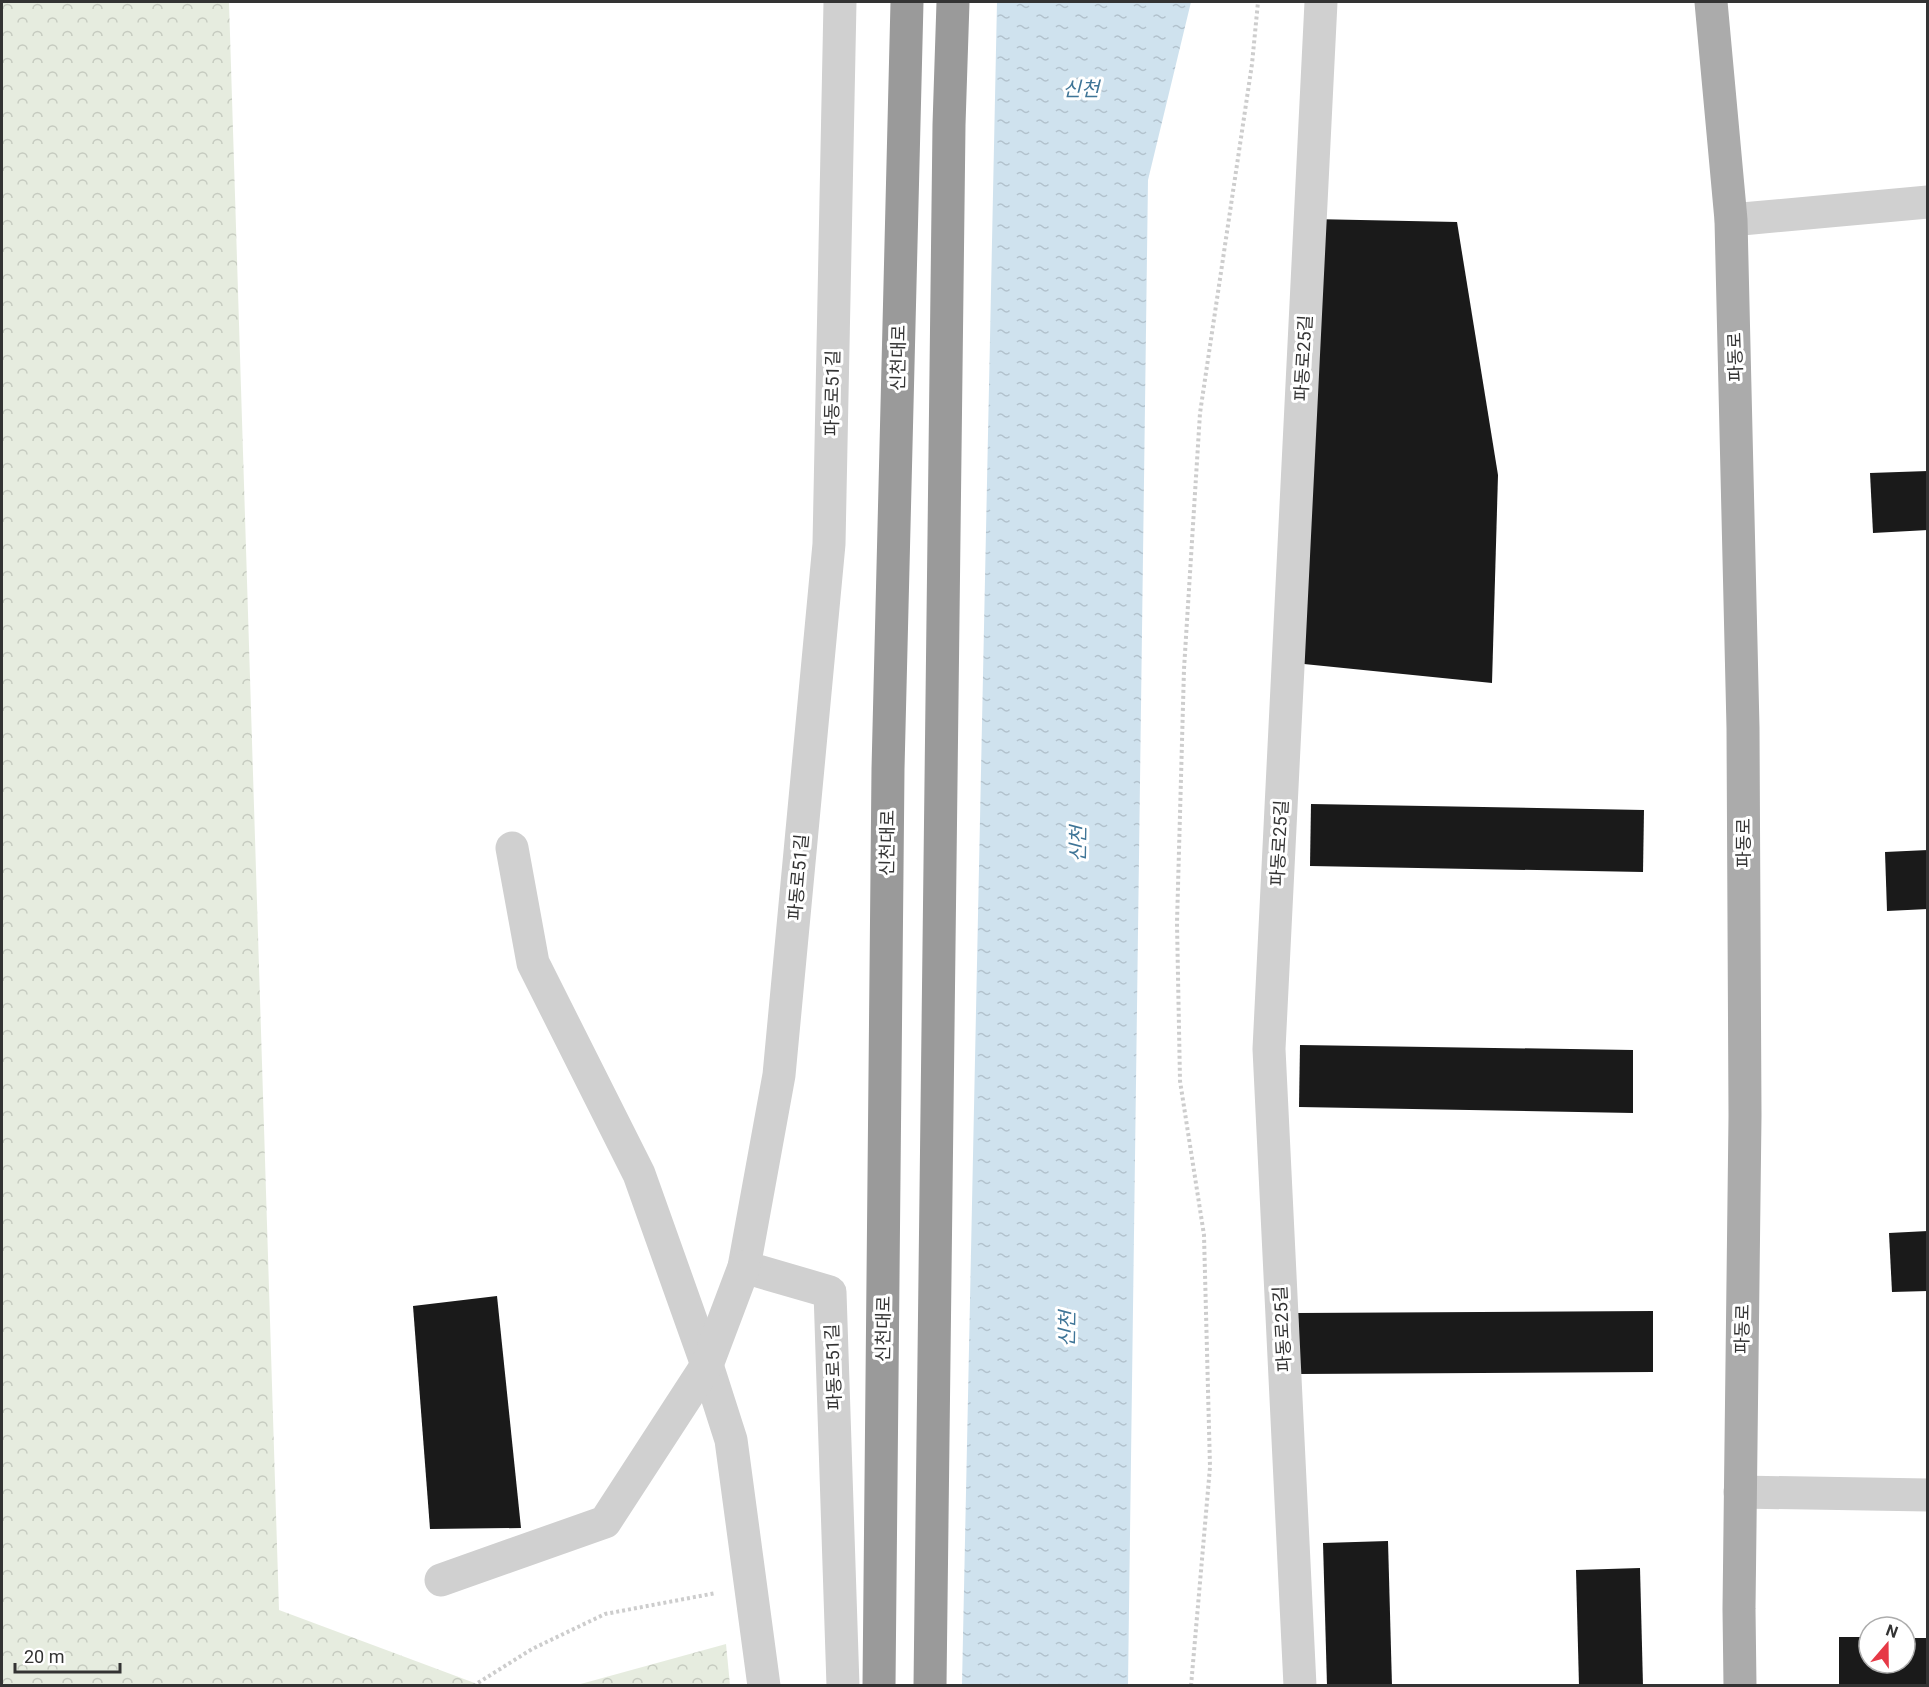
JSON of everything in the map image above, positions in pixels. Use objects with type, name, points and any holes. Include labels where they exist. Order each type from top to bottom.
[{"type":"highway","name":"신천대로","points":[[879,1686],[888,769],[907,2]]},
{"type":"highway","points":[[930,1686],[949,125],[953,2]]},
{"type":"main road","name":"파동로","points":[[1711,2],[1731,220],[1743,728],[1745,1116],[1740,1686]]},
{"type":"street","name":"파동로51길","points":[[840,2],[829,544],[779,1075],[744,1267],[830,1292],[843,1686]]},
{"type":"street","name":"파동로25길","points":[[1300,1686],[1269,1049],[1321,2]]},
{"type":"street","points":[[1731,220],[1928,202]]},
{"type":"street","points":[[512,848],[532,963],[639,1174],[707,1365],[731,1440],[765,1686]]},
{"type":"street","points":[[441,1580],[605,1522],[707,1365],[744,1267]]},
{"type":"street","points":[[1740,1492],[1928,1495]]},
{"type":"path","points":[[1191,1686],[1210,1467],[1204,1235],[1180,1081],[1177,923],[1184,669],[1200,413],[1252,64],[1258,2]]},
{"type":"path","points":[[473,1686],[532,1649],[605,1614],[720,1592],[752,1592]]},
{"type":"green space","points":[[2,2],[229,2],[279,1610],[480,1685],[2,1685]]},
{"type":"green space","points":[[726,1644],[730,1685],[577,1685]]},
{"type":"water","name":"신천","points":[[997,2],[1191,2],[1148,180],[1128,1685],[962,1685]]},
{"type":"building","points":[[1312,219],[1457,222],[1498,475],[1492,683],[1294,663]]},
{"type":"building","points":[[1928,471],[1928,530],[1873,533],[1870,473]]},
{"type":"building","points":[[1311,804],[1644,810],[1643,872],[1310,866]]},
{"type":"building","points":[[1928,850],[1928,909],[1887,911],[1885,852]]},
{"type":"building","points":[[1300,1045],[1633,1050],[1633,1113],[1299,1107]]},
{"type":"building","points":[[1928,1231],[1928,1291],[1892,1292],[1889,1233]]},
{"type":"building","points":[[497,1296],[521,1528],[430,1529],[413,1306]]},
{"type":"building","points":[[1653,1311],[1653,1372],[1299,1374],[1298,1313]]},
{"type":"building","points":[[1388,1541],[1392,1686],[1327,1686],[1323,1543]]},
{"type":"building","points":[[1640,1568],[1643,1686],[1579,1686],[1576,1570]]},
{"type":"building","points":[[1839,1637],[1857,1637],[1857,1675],[1917,1675],[1917,1638],[1928,1638],[1928,1686],[1839,1686]]}]
